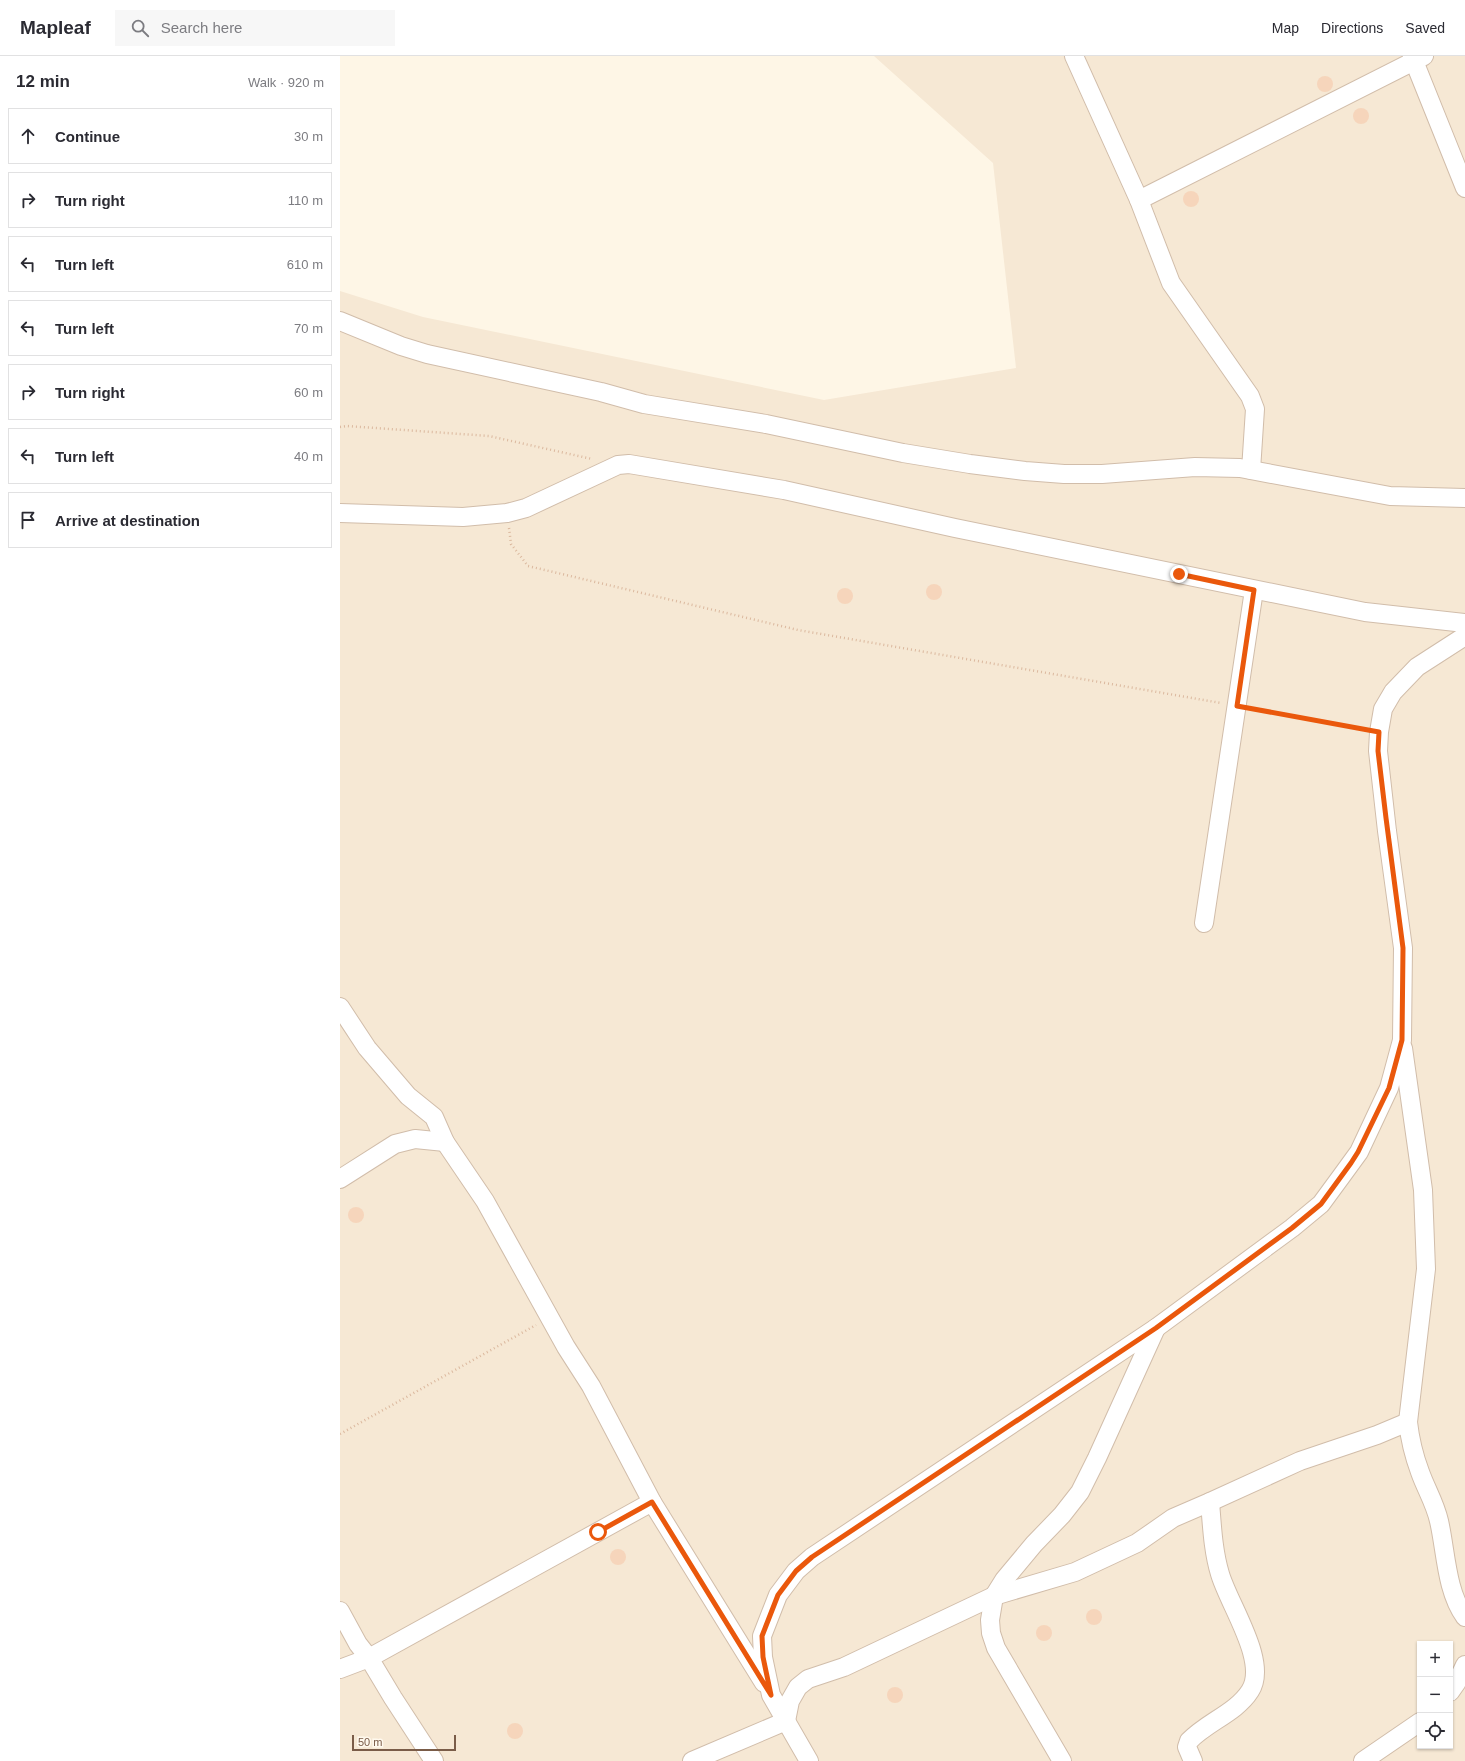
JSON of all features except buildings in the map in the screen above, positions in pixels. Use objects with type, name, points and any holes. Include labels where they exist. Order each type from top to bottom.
[{"type":"street","points":[[1074,56],[1139,200],[1171,283],[1250,396],[1255,409],[1251,470]]},
{"type":"street","points":[[1139,200],[1417,58],[1465,188]]},
{"type":"street","points":[[340,321],[401,346],[427,354],[601,392],[644,404],[766,424],[902,453],[1025,471],[1064,474],[1102,474],[1195,467],[1227,467],[1251,470],[1390,496],[1465,498]]},
{"type":"street","points":[[340,514],[463,517],[507,513],[526,508],[618,465],[629,464],[784,490],[955,528],[1365,612],[1465,623]]},
{"type":"street","points":[[1204,923],[1254,590]]},
{"type":"street","points":[[1465,636],[1417,667],[1392,692],[1383,709],[1379,732],[1378,751],[1403,948],[1402,1040],[1423,1190],[1426,1269],[1408,1422],[1411,1444],[1420,1473],[1432,1499],[1439,1520],[1449,1576],[1458,1605],[1465,1617]]},
{"type":"street","points":[[340,1007],[367,1048],[408,1096],[434,1117],[445,1142],[485,1201],[566,1347],[591,1386],[652,1502],[771,1695],[809,1761]]},
{"type":"street","points":[[771,1695],[763,1657],[762,1636],[778,1595],[796,1571],[812,1557],[1156,1328],[1286,1232],[1321,1204],[1358,1152],[1375,1120],[1389,1088],[1402,1040]]},
{"type":"street","points":[[340,1179],[395,1144],[414,1139],[445,1142]]},
{"type":"street","points":[[1062,1761],[996,1648],[991,1633],[990,1620],[994,1596],[1004,1580],[1034,1544],[1062,1515],[1080,1492],[1156,1328]]},
{"type":"street","points":[[786,1721],[790,1701],[798,1687],[808,1679],[844,1667],[994,1596],[1075,1572],[1137,1543],[1174,1518],[1300,1461],[1377,1435],[1408,1422]]},
{"type":"street","points":[[340,1669],[369,1658],[652,1502]]},
{"type":"street","points":[[1193,1761],[1187,1747],[1190,1741],[1241,1702],[1255,1683],[1256,1674],[1256,1665],[1249,1643],[1228,1598],[1220,1574],[1214,1547],[1210,1502]]},
{"type":"street","points":[[340,1611],[358,1644],[369,1658],[434,1761]]},
{"type":"street","points":[[1453,1688],[1465,1665]]},
{"type":"street","points":[[692,1761],[786,1721]]},
{"type":"street","points":[[1363,1761],[1417,1724]]},
{"type":"path","points":[[340,427],[348,426],[489,436],[618,465]]},
{"type":"path","points":[[507,513],[511,544],[528,566],[798,630],[1379,732]]},
{"type":"path","points":[[340,1434],[550,1317]]},
{"type":"shaded area","points":[[874,56],[1465,56],[1465,1761],[340,1761],[340,291],[423,317],[824,400],[1016,368],[993,163]]},
{"type":"route","points":[[598,1532],[652,1502],[771,1695],[763,1657],[762,1636],[778,1595],[796,1571],[812,1557],[1156,1328],[1292,1228],[1321,1204],[1358,1152],[1375,1120],[1389,1088],[1402,1040],[1403,948],[1378,751],[1379,732],[1237,706],[1254,590],[1179,574]]}]
